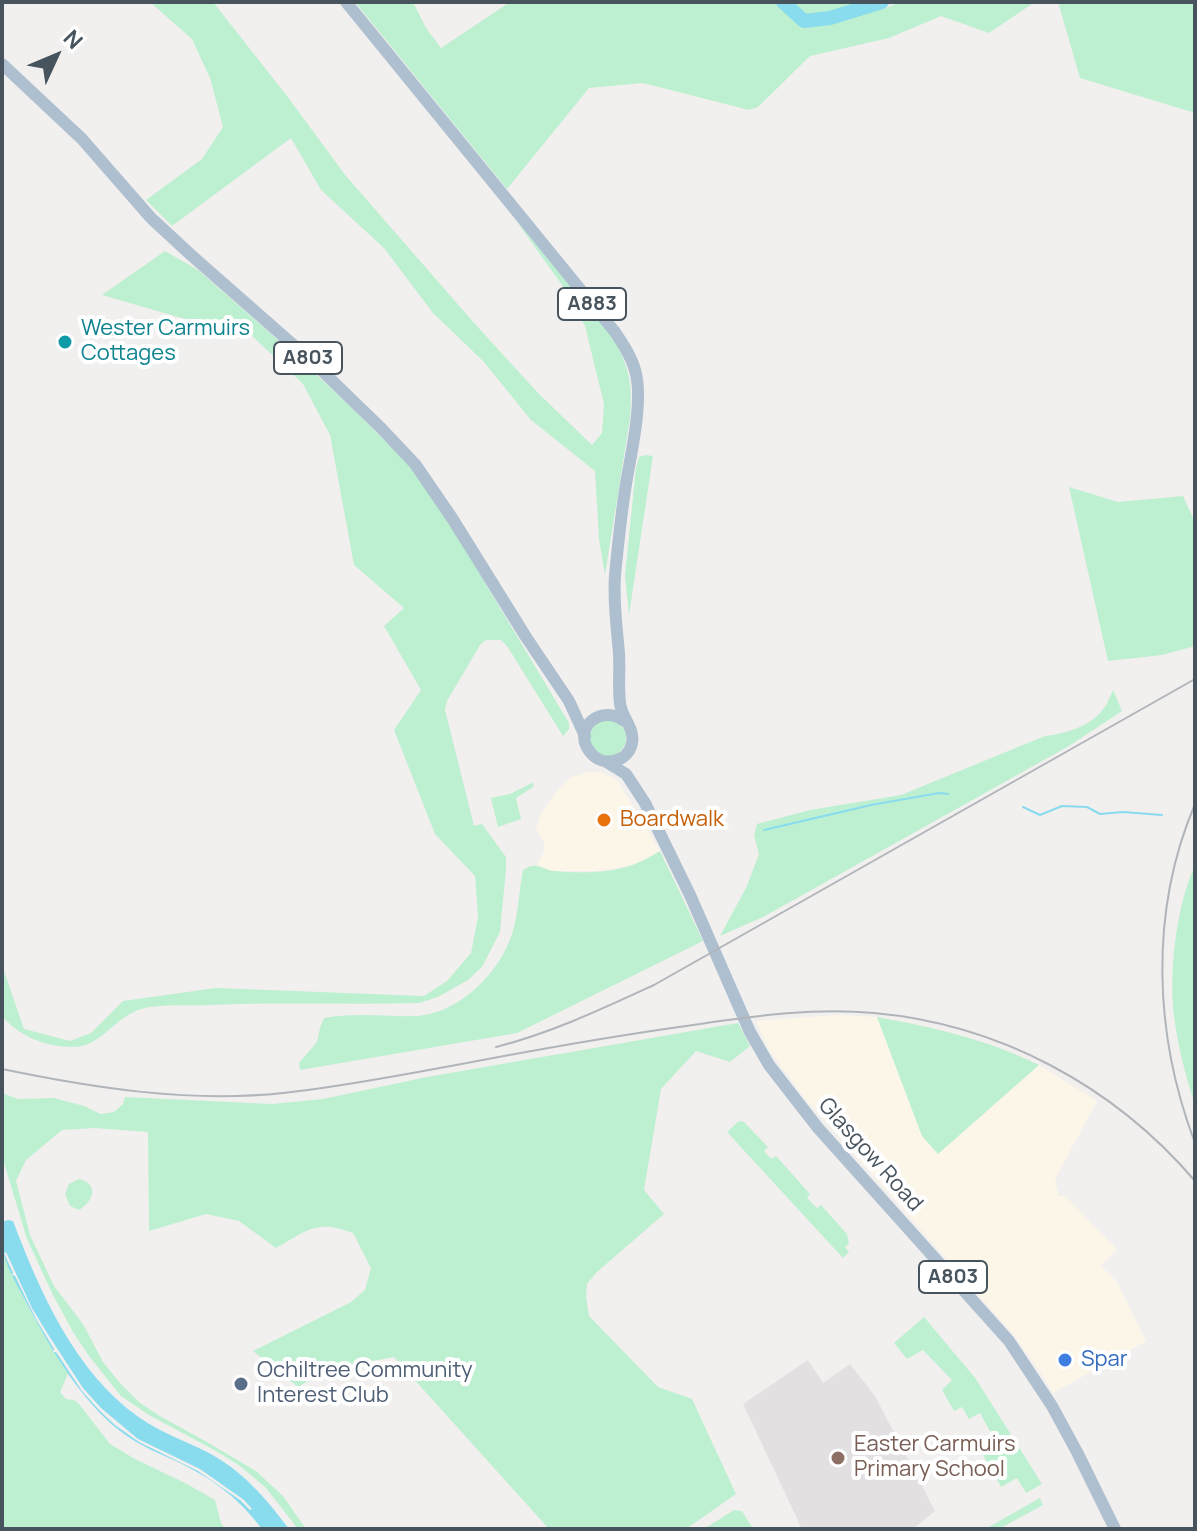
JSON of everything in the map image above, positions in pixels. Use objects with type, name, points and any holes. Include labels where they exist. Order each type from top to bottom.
[{"type":"main road","name":"A883","points":[[346,2],[615,332],[635,370],[637,395],[633,444],[615,576],[620,678]]},
{"type":"main road","name":"A803","points":[[2,64],[82,139],[151,218],[315,364],[415,464],[564,693],[585,736]]},
{"type":"main road","points":[[620,678],[620,705],[632,735],[632,744],[618,760],[605,762],[591,754],[586,747],[585,736],[589,724],[601,715],[614,697],[620,678]]},
{"type":"main road","name":"A803","points":[[564,693],[577,706],[601,715]]},
{"type":"main road","points":[[601,715],[614,715],[626,722]]},
{"type":"main road","name":"A803","points":[[628,752],[628,768],[633,783]]},
{"type":"main road","name":"A803","points":[[605,762],[621,770],[633,783]]},
{"type":"main road","name":"Glasgow Road","points":[[633,783],[685,884],[750,1032],[769,1065],[818,1128],[1009,1341],[1052,1406],[1115,1529]]},
{"type":"shaded area","points":[[588,772],[603,773],[617,780],[660,851],[634,865],[599,871],[549,871],[537,864],[544,852],[544,842],[536,829],[540,815],[570,778]]},
{"type":"shaded area","points":[[837,1015],[877,1017],[922,1136],[938,1154],[1039,1065],[1097,1101],[1055,1179],[1059,1196],[1065,1196],[1117,1249],[1101,1266],[1117,1282],[1146,1341],[1053,1393],[1012,1333],[803,1096],[769,1050],[756,1021]]},
{"type":"shaded area","name":"Easter Carmuirs Primary School","points":[[808,1360],[823,1383],[850,1364],[875,1396],[935,1511],[913,1529],[802,1529],[743,1404]]},
{"type":"green space","points":[[150,2],[213,2],[346,176],[538,393],[592,445],[602,433],[604,404],[585,326],[562,285],[514,218],[612,336],[628,376],[631,406],[605,575],[599,539],[595,471],[531,420],[483,361],[433,313],[384,248],[321,190],[291,138],[172,226],[146,200],[202,159],[223,127],[210,78],[192,39]]},
{"type":"green space","points":[[355,2],[413,2],[426,28],[441,48],[510,2],[878,2],[881,10],[900,2],[1035,2],[989,33],[941,16],[889,38],[810,56],[758,107],[749,110],[643,83],[589,88],[507,189]]},
{"type":"green space","points":[[1058,2],[1195,2],[1195,113],[1080,78]]},
{"type":"green space","points":[[165,251],[198,270],[293,353],[416,472],[569,723],[569,729],[563,736],[501,640],[486,640],[480,645],[447,701],[445,710],[474,826],[482,824],[506,857],[500,932],[482,967],[468,980],[438,997],[419,1003],[145,1008],[125,1017],[92,1042],[82,1046],[62,1046],[24,1035],[2,1016],[2,965],[24,1029],[70,1041],[91,1033],[123,1001],[216,988],[424,996],[447,981],[471,953],[478,917],[475,876],[435,834],[394,730],[421,690],[384,626],[404,608],[354,565],[330,435],[303,384],[251,335],[102,295]]},
{"type":"green space","points":[[653,456],[629,615],[625,575],[636,468],[639,457]]},
{"type":"green space","points":[[1069,487],[1118,502],[1183,496],[1195,522],[1195,646],[1162,655],[1108,661]]},
{"type":"green space","points":[[1113,690],[1122,711],[1069,746],[765,916],[720,936],[746,888],[759,854],[754,835],[757,824],[810,810],[901,795],[1045,736],[1085,724],[1104,708]]},
{"type":"green space","points":[[608,720],[620,726],[626,738],[620,750],[608,756],[596,750],[590,738],[596,726]]},
{"type":"green space","points":[[534,782],[533,787],[516,798],[521,819],[498,827],[491,798],[510,794]]},
{"type":"green space","points":[[660,851],[703,941],[517,1033],[300,1070],[299,1063],[317,1042],[324,1018],[417,1016],[446,1008],[472,991],[494,968],[509,942],[517,915],[523,870],[535,866],[553,871],[607,871],[628,867]]},
{"type":"green space","points":[[1195,865],[1195,1105],[1174,1019],[1172,990],[1179,916]]},
{"type":"green space","points":[[877,1017],[960,1035],[1039,1065],[938,1154],[922,1136]]},
{"type":"green space","points":[[738,1023],[750,1046],[730,1062],[696,1051],[661,1089],[644,1190],[664,1214],[587,1284],[589,1316],[658,1387],[692,1399],[736,1494],[686,1529],[549,1529],[394,1357],[328,1369],[298,1387],[253,1351],[351,1302],[365,1290],[371,1268],[353,1233],[330,1227],[313,1228],[276,1248],[239,1221],[206,1214],[149,1231],[148,1132],[94,1128],[62,1130],[26,1160],[16,1181],[30,1235],[54,1286],[83,1324],[103,1362],[139,1402],[256,1471],[283,1496],[306,1529],[298,1529],[266,1488],[240,1466],[121,1396],[89,1356],[53,1295],[27,1239],[2,1156],[2,1093],[18,1099],[54,1098],[101,1114],[114,1112],[123,1104],[125,1097],[272,1104],[323,1099],[427,1077]]},
{"type":"green space","points":[[739,1121],[744,1122],[768,1147],[764,1151],[771,1159],[776,1156],[810,1194],[807,1198],[817,1208],[821,1205],[847,1234],[849,1244],[845,1247],[849,1252],[843,1258],[727,1132]]},
{"type":"green space","points":[[79,1179],[90,1185],[92,1193],[79,1210],[70,1206],[65,1194],[69,1184]]},
{"type":"green space","points":[[2,1246],[23,1296],[68,1374],[60,1392],[66,1399],[79,1404],[110,1444],[215,1500],[225,1529],[2,1529]]},
{"type":"green space","points":[[924,1317],[976,1379],[1042,1484],[1026,1493],[1017,1478],[1001,1487],[982,1453],[997,1444],[980,1413],[969,1419],[962,1407],[954,1411],[942,1390],[952,1380],[923,1350],[907,1359],[894,1343]]},
{"type":"green space","points":[[1040,1498],[1043,1505],[999,1529],[985,1529]]},
{"type":"green space","points":[[734,1510],[742,1511],[753,1529],[704,1529]]},
{"type":"water","points":[[13,1221],[62,1329],[78,1355],[117,1400],[140,1418],[230,1466],[261,1495],[289,1529],[262,1529],[236,1500],[216,1484],[133,1440],[100,1413],[71,1378],[12,1275],[2,1243],[2,1222]]},
{"type":"pier","points":[[6,1252],[49,1336],[83,1388],[101,1408],[138,1439],[200,1469],[252,1509],[198,1471],[139,1442],[100,1411],[53,1352],[12,1275]]},
{"type":"waterway","points":[[783,2],[804,21],[830,18],[882,2]]},
{"type":"waterway","points":[[764,830],[871,805],[948,794]]},
{"type":"waterway","points":[[1023,807],[1040,815],[1062,806],[1087,807],[1100,814],[1162,815]]},
{"type":"railway","points":[[496,1047],[556,1028],[654,985],[1195,679]]},
{"type":"railway","points":[[1195,804],[1180,845],[1170,887],[1162,974],[1171,1060],[1195,1143]]},
{"type":"railway","points":[[2,1069],[142,1092],[248,1096],[346,1084],[733,1019],[803,1012],[874,1013],[920,1019],[966,1031],[1009,1046],[1051,1066],[1091,1089],[1128,1116],[1195,1181]]},
{"type":"place","name":"Wester Carmuirs Cottages","points":[[65,342]]},
{"type":"place","name":"Boardwalk","points":[[604,820]]},
{"type":"place","name":"Spar","points":[[1065,1360]]},
{"type":"place","name":"Ochiltree Community Interest Club","points":[[241,1384]]},
{"type":"place","name":"Easter Carmuirs Primary School","points":[[838,1458]]}]
